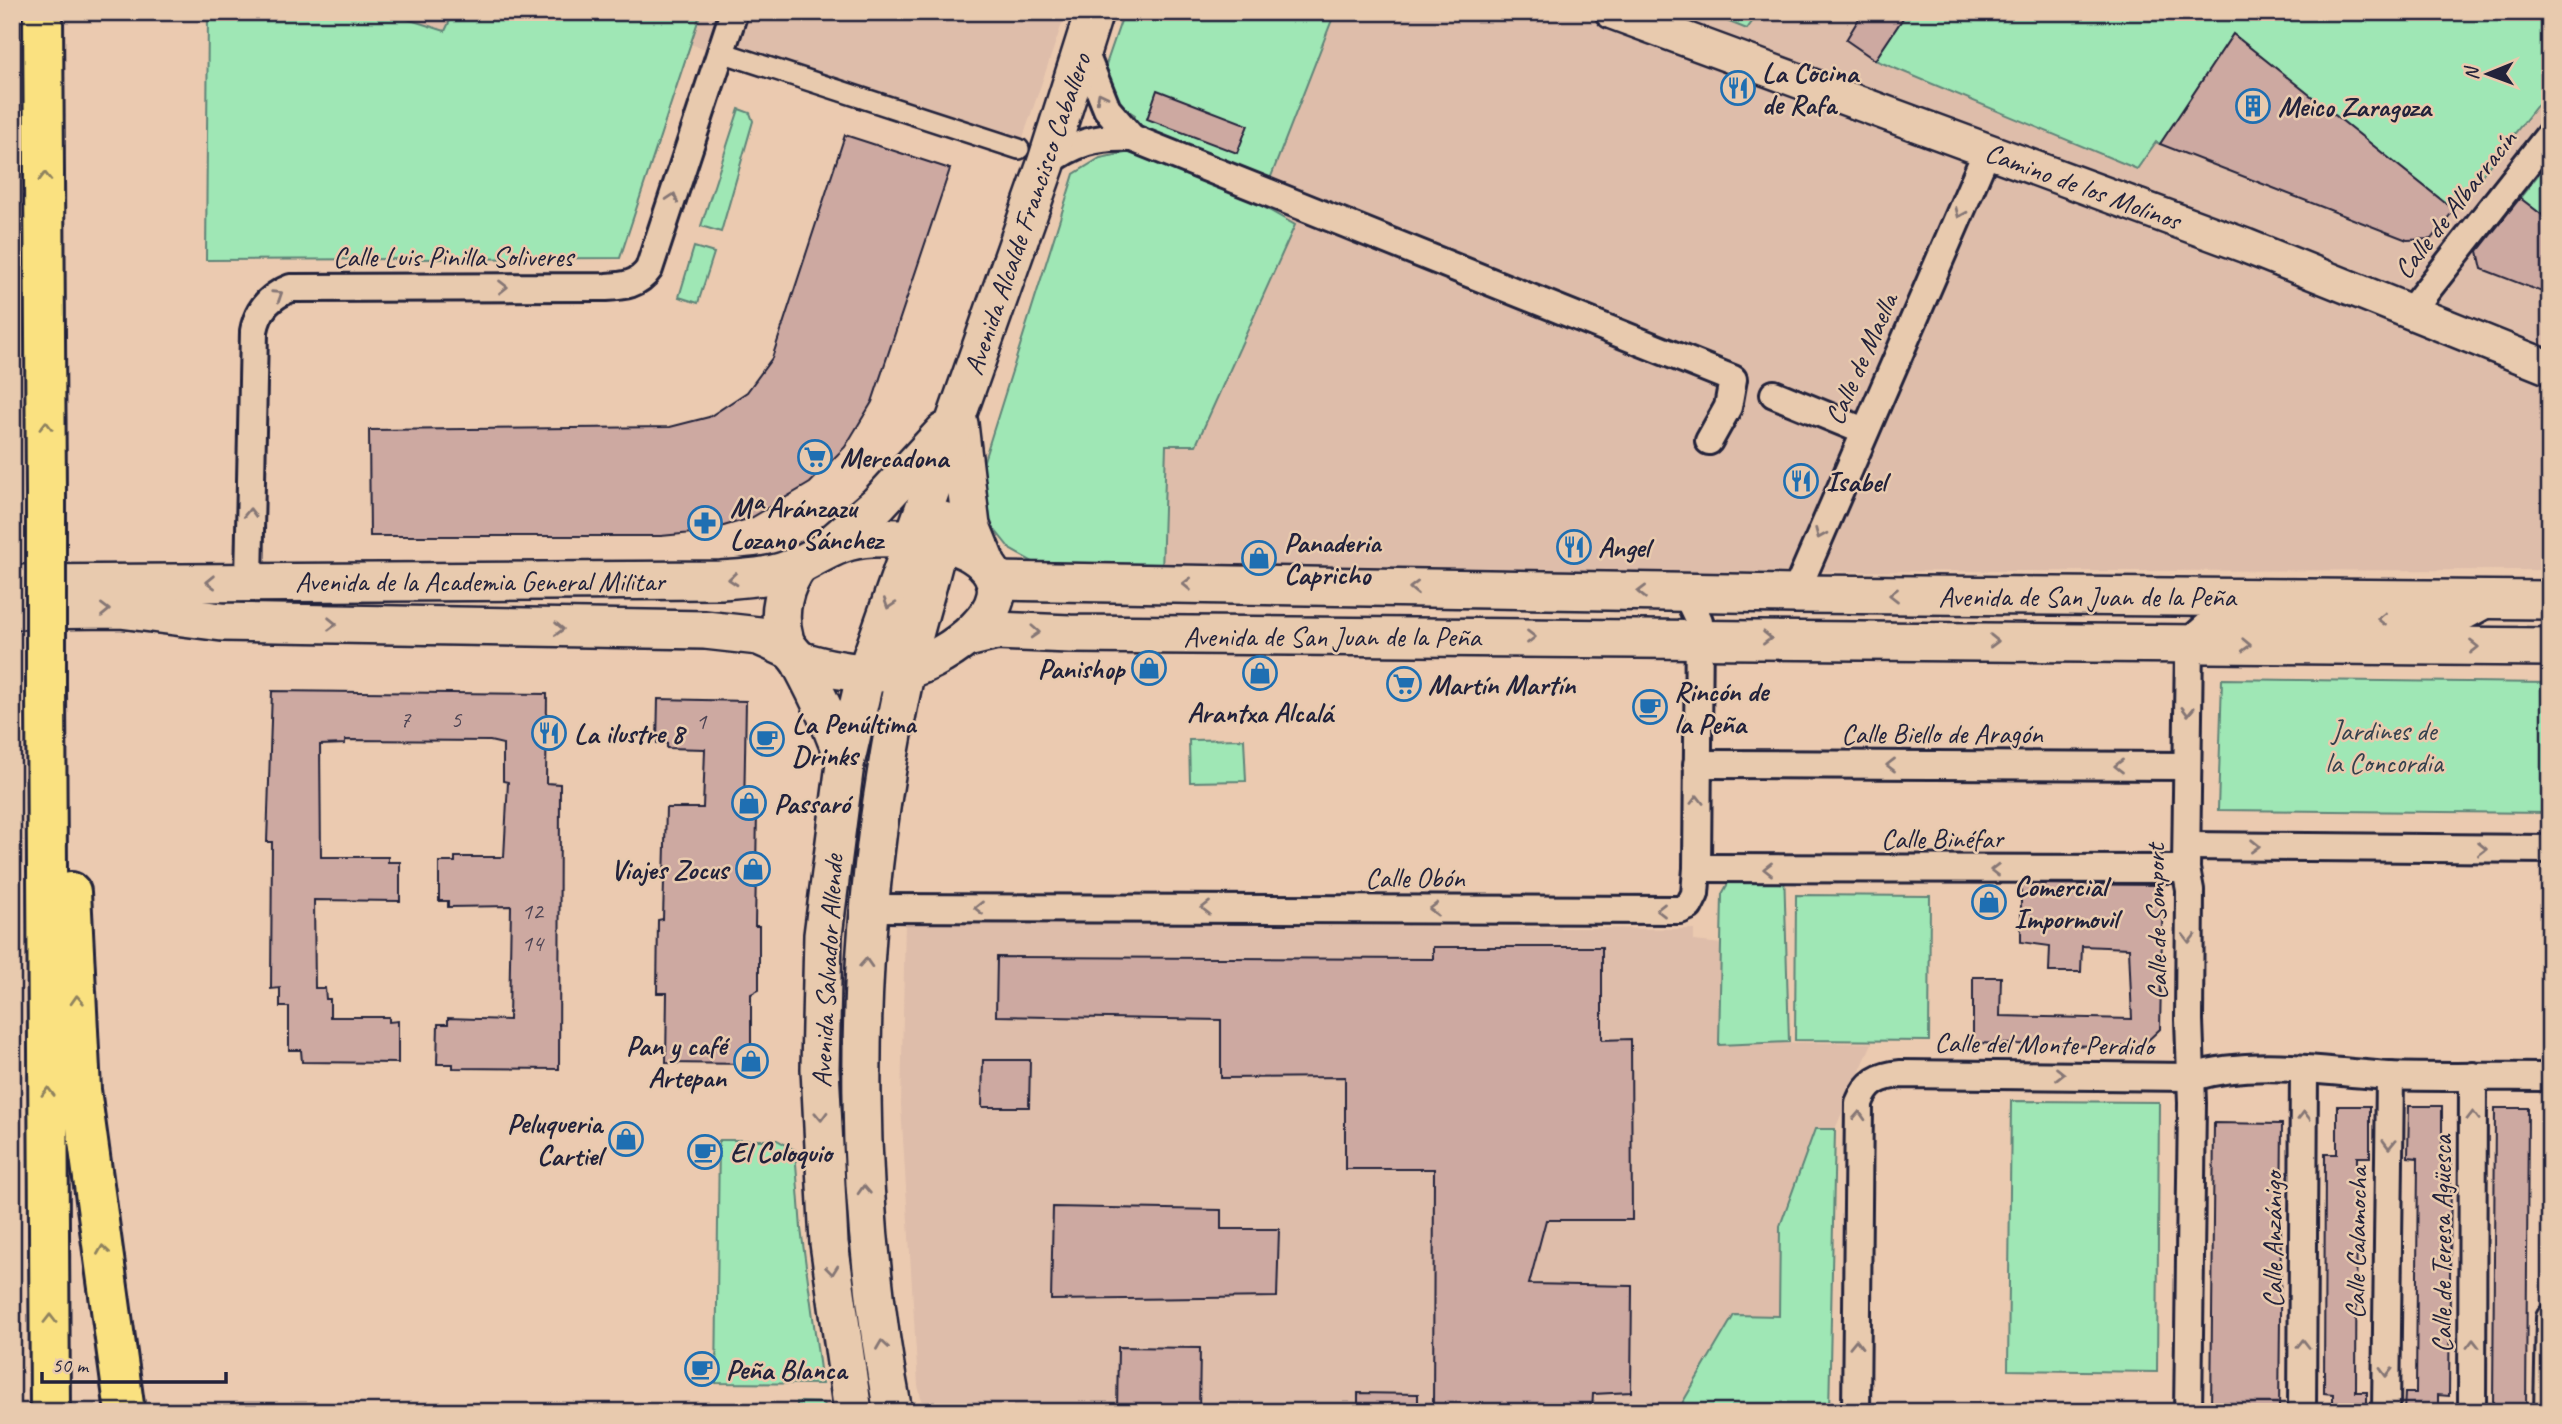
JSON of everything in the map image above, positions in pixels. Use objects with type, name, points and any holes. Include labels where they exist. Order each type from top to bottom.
[{"type":"highway","points":[[43,12],[50,1412]]},
{"type":"highway","points":[[47,748],[71,892],[81,1090],[125,1412]]},
{"type":"main road","name":"Avenida Alcalde Francisco Caballero","points":[[907,669],[925,541],[958,416],[1033,156],[1083,49],[1094,12]]},
{"type":"main road","name":"Avenida Alcalde Francisco Caballero","points":[[814,556],[878,504],[958,416]]},
{"type":"main road","name":"Avenida Alcalde Francisco Caballero","points":[[958,416],[971,526],[990,572]]},
{"type":"main road","name":"Avenida de la Academia General Militar","points":[[12,584],[721,580],[771,574],[863,538],[925,541]]},
{"type":"main road","name":"Avenida de San Juan de la Peña","points":[[866,673],[907,669],[937,658],[967,638],[985,618],[994,597],[990,572],[970,553],[925,541]]},
{"type":"main road","name":"Avenida Salvador Allende","points":[[853,1412],[838,1322],[828,1230],[820,1069],[823,935],[845,764],[866,673],[925,541]]},
{"type":"main road","points":[[814,556],[791,576],[783,604],[782,628],[793,655],[828,719],[845,764]]},
{"type":"main road","name":"Avenida de San Juan de la Peña","points":[[990,572],[1680,592],[2550,600]]},
{"type":"main road","name":"Avenida de la Academia General Militar","points":[[12,610],[120,609],[222,622],[705,630],[759,636],[793,655],[831,669],[866,673]]},
{"type":"main road","name":"Avenida de San Juan de la Peña","points":[[967,638],[988,632],[1009,631],[1083,634],[2550,647]]},
{"type":"main road","name":"Avenida Salvador Allende","points":[[893,1412],[873,1286],[863,1167],[863,1010],[870,908],[887,771],[907,669]]},
{"type":"street","name":"Calle Luis Pinilla Soliveres","points":[[249,582],[254,331],[261,309],[279,292],[291,288],[606,287],[633,284],[649,269],[734,12]]},
{"type":"street","name":"Camino de los Molinos","points":[[1612,12],[2246,246],[2550,369]]},
{"type":"street","points":[[1083,49],[1093,81],[1107,109],[1132,138]]},
{"type":"street","points":[[721,52],[1033,156],[1079,143],[1114,137],[1132,138],[1733,379],[1728,407],[1709,441]]},
{"type":"street","name":"Calle de Albarracín","points":[[2409,313],[2550,134]]},
{"type":"street","name":"Calle de Maella","points":[[1795,594],[1987,151]]},
{"type":"street","points":[[1774,394],[1864,431]]},
{"type":"street","points":[[1680,592],[1696,610],[1699,638]]},
{"type":"street","name":"Avenida de San Juan de la Peña","points":[[2189,642],[2207,626],[2235,619],[2448,620],[2465,616],[2494,598]]},
{"type":"street","name":"Calle Obón","points":[[870,908],[1680,910],[1694,901],[1697,868],[1699,638]]},
{"type":"street","name":"Calle de Somport","points":[[2189,642],[2186,857],[2190,890],[2189,1020],[2192,1077],[2189,1412]]},
{"type":"street","name":"Calle Biello de Aragón","points":[[1698,764],[2187,766]]},
{"type":"street","points":[[2186,857],[2550,849]]},
{"type":"street","name":"Calle Binéfar","points":[[1697,868],[2186,857]]},
{"type":"street","name":"Calle del Monte Perdido","points":[[1856,1412],[1859,1103],[1864,1091],[1874,1080],[1901,1074],[2192,1077],[2218,1069],[2304,1069],[2390,1076],[2550,1077]]},
{"type":"street","name":"Calle Anzánigo","points":[[2302,1412],[2304,1069]]},
{"type":"street","name":"Calle Calamocha","points":[[2386,1412],[2390,1076]]},
{"type":"street","name":"Calle de Teresa Agüesca","points":[[2472,1412],[2473,1076]]},
{"type":"street","points":[[2548,1412],[2550,1318]]},
{"type":"shaded area","points":[[385,12],[454,12],[445,31]]},
{"type":"shaded area","points":[[604,12],[1066,12],[1019,149],[690,44]]},
{"type":"shaded area","points":[[1335,12],[2550,12],[2550,570],[1162,573],[1166,445],[1196,444],[1294,226],[1260,205]]},
{"type":"shaded area","points":[[905,922],[1694,929],[1694,941],[1721,944],[1719,1044],[1872,1043],[1835,1129],[1815,1129],[1780,1226],[1779,1316],[1734,1315],[1677,1412],[924,1412],[918,1385],[901,1106]]},
{"type":"green space","points":[[208,12],[385,12],[445,31],[454,12],[701,12],[620,258],[206,260]]},
{"type":"green space","points":[[1124,12],[1335,12],[1260,205],[1295,225],[1196,445],[1166,445],[1162,573],[1040,566],[1011,550],[991,525],[981,470],[1074,174],[1100,158],[1126,153],[1135,115],[1097,91]]},
{"type":"green space","points":[[1704,12],[1759,12],[1747,29]]},
{"type":"green space","points":[[1907,12],[2550,12],[2550,89],[2454,210],[2233,34],[2160,144],[2156,142],[2137,169],[1875,60]]},
{"type":"green space","points":[[739,109],[750,113],[753,121],[721,232],[701,226]]},
{"type":"green space","points":[[2550,160],[2550,221],[2520,198]]},
{"type":"green space","points":[[694,247],[714,253],[698,303],[679,297]]},
{"type":"green space","name":"Jardines de la Concordia","points":[[2222,679],[2550,683],[2550,813],[2218,810]]},
{"type":"green space","points":[[1244,739],[1246,781],[1190,782],[1189,740]]},
{"type":"green space","points":[[1736,869],[1784,869],[1789,1042],[1719,1045],[1722,894]]},
{"type":"green space","points":[[1796,895],[1930,896],[1929,1041],[1795,1040]]},
{"type":"green space","points":[[2011,1101],[2159,1102],[2157,1372],[2008,1370]]},
{"type":"green space","points":[[1815,1129],[1835,1129],[1829,1412],[1677,1412],[1734,1315],[1779,1316],[1780,1226]]},
{"type":"green space","points":[[719,1140],[777,1140],[795,1150],[801,1229],[822,1384],[716,1383]]},
{"type":"green space","points":[[797,1402],[824,1403],[826,1412],[797,1412]]},
{"type":"building","points":[[1863,12],[1907,12],[1875,60],[1846,40]]},
{"type":"building","name":"Meico Zaragoza","points":[[2233,34],[2454,210],[2431,239],[2407,240],[2160,144]]},
{"type":"building","points":[[1157,90],[1248,125],[1237,153],[1147,119]]},
{"type":"building","points":[[845,135],[950,169],[872,402],[845,447],[810,483],[751,518],[703,532],[661,536],[370,536],[369,430],[670,427],[709,417],[747,392],[772,358]]},
{"type":"building","points":[[2520,198],[2550,221],[2550,295],[2482,269],[2478,251]]},
{"type":"building","points":[[272,691],[547,694],[546,783],[560,784],[559,1069],[453,1068],[453,1064],[437,1064],[438,1024],[448,1024],[448,1018],[509,1020],[511,906],[448,907],[448,901],[439,901],[439,862],[455,862],[455,857],[504,857],[508,782],[503,781],[503,744],[490,741],[345,740],[345,744],[320,745],[321,857],[388,857],[388,862],[400,862],[400,901],[314,900],[315,988],[325,988],[326,999],[330,999],[330,1017],[389,1017],[389,1022],[398,1021],[398,1063],[302,1062],[301,1050],[289,1050],[289,1007],[280,1007],[280,988],[271,989],[272,842],[267,842]]},
{"type":"building","points":[[658,699],[746,701],[744,812],[757,812],[755,926],[759,926],[759,990],[751,994],[751,1064],[666,1063],[667,993],[657,993],[658,920],[663,919],[666,808],[703,808],[705,749],[667,748],[667,743],[657,743]]},
{"type":"building","points":[[2021,884],[2163,885],[2160,1029],[2141,1047],[1973,1043],[1973,977],[2001,977],[2000,1016],[2132,1019],[2129,948],[2082,946],[2081,972],[2049,972],[2050,946],[2021,942]]},
{"type":"building","points":[[1433,947],[1602,947],[1602,1040],[1631,1039],[1632,1220],[1546,1220],[1529,1284],[1632,1286],[1631,1392],[1593,1394],[1592,1412],[1433,1412],[1434,1169],[1345,1169],[1345,1077],[1221,1078],[1221,1020],[996,1016],[997,957],[1433,959]]},
{"type":"building","points":[[983,1060],[1030,1060],[1029,1107],[982,1107]]},
{"type":"building","points":[[2337,1106],[2370,1106],[2370,1157],[2357,1157],[2356,1392],[2367,1392],[2367,1412],[2333,1412],[2333,1394],[2324,1393],[2325,1154],[2337,1154]]},
{"type":"building","points":[[2409,1106],[2442,1106],[2442,1157],[2451,1157],[2449,1396],[2438,1395],[2438,1412],[2404,1412],[2405,1393],[2416,1393],[2418,1158],[2408,1157]]},
{"type":"building","points":[[2495,1108],[2528,1108],[2526,1412],[2493,1412]]},
{"type":"building","points":[[2214,1123],[2282,1124],[2279,1412],[2211,1412]]},
{"type":"building","points":[[1053,1207],[1221,1210],[1221,1229],[1279,1229],[1277,1297],[1051,1300]]},
{"type":"building","points":[[1118,1347],[1200,1348],[1199,1412],[1117,1412]]},
{"type":"building","points":[[1358,1393],[1418,1394],[1418,1412],[1358,1412]]},
{"type":"place","name":"La Cocina de Rafa","points":[[1738,88]]},
{"type":"place","name":"Meico Zaragoza","points":[[2253,106]]},
{"type":"place","name":"Mercadona","points":[[815,457]]},
{"type":"place","name":"Isabel","points":[[1801,481]]},
{"type":"place","name":"Mª Aránzazu Lozano Sánchez","points":[[705,523]]},
{"type":"place","name":"Angel","points":[[1574,547]]},
{"type":"place","name":"Panaderia Capricho","points":[[1259,558]]},
{"type":"place","name":"Panishop","points":[[1149,668]]},
{"type":"place","name":"Arantxa Alcalá","points":[[1260,673]]},
{"type":"place","name":"Martín Martín","points":[[1404,684]]},
{"type":"place","name":"Rincón de la Peña","points":[[1650,707]]},
{"type":"place","name":"La ilustre 8","points":[[549,733]]},
{"type":"place","name":"La Penúltima Drinks","points":[[767,739]]},
{"type":"place","name":"Passaró","points":[[749,803]]},
{"type":"place","name":"Viajes Zocus","points":[[753,869]]},
{"type":"place","name":"Comercial Impormovil","points":[[1989,902]]},
{"type":"place","name":"Pan y café Artepan","points":[[751,1061]]},
{"type":"place","name":"Peluqueria Cartiel","points":[[626,1139]]},
{"type":"place","name":"El Coloquio","points":[[705,1152]]},
{"type":"place","name":"Peña Blanca","points":[[702,1369]]}]
